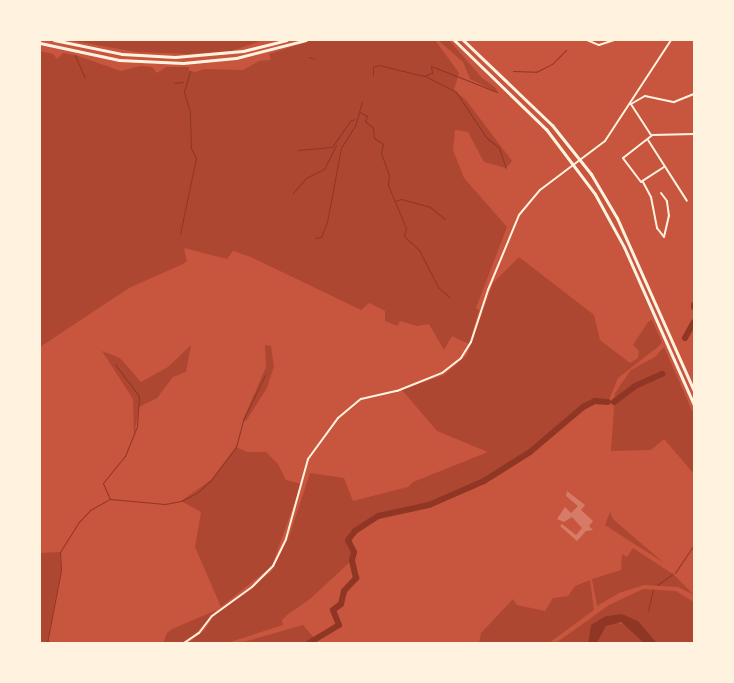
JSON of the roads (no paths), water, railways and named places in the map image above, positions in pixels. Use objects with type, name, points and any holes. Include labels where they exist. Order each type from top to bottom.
[{"type":"highway","points":[[54,40],[122,54],[175,57],[238,52],[287,40]]},
{"type":"highway","points":[[40,43],[119,60],[183,63],[236,58],[306,40]]},
{"type":"highway","points":[[454,40],[546,129],[595,194],[626,253],[694,405]]},
{"type":"highway","points":[[463,40],[552,125],[592,174],[617,218],[694,391]]},
{"type":"street","points":[[587,40],[599,45],[614,40]]},
{"type":"street","points":[[184,643],[199,633],[212,616],[252,586],[273,566],[286,539],[308,459],[338,418],[361,398],[397,390],[442,373],[461,358],[471,342],[513,224],[526,204],[548,184],[605,141],[631,104],[635,92],[671,40]]},
{"type":"street","points":[[631,104],[645,96],[674,102],[694,94]]},
{"type":"street","points":[[631,104],[652,136]]},
{"type":"street","points":[[661,193],[667,201],[669,216],[664,237],[658,228],[651,197],[643,182],[638,180],[623,158],[652,136],[694,134]]},
{"type":"street","points":[[648,140],[687,201]]},
{"type":"street","points":[[643,182],[664,167]]},
{"type":"waterway","points":[[513,71],[536,72],[552,64],[566,50]]},
{"type":"waterway","points":[[75,55],[85,78]]},
{"type":"waterway","points":[[309,57],[315,59]]},
{"type":"waterway","points":[[373,75],[373,67],[379,65],[424,76],[432,73],[431,66],[497,92]]},
{"type":"waterway","points":[[180,234],[196,158],[191,148],[190,112],[184,92],[190,71]]},
{"type":"waterway","points":[[425,76],[456,92],[486,137],[499,148],[506,168]]},
{"type":"waterway","points":[[174,83],[183,82]]},
{"type":"waterway","points":[[315,238],[321,237],[327,222],[341,148],[355,126],[362,102]]},
{"type":"waterway","points":[[360,112],[367,116],[365,121],[373,128],[374,138],[383,144],[381,153],[389,175],[388,185],[406,228],[404,236],[419,250],[438,287],[449,297]]},
{"type":"waterway","points":[[298,150],[332,147],[350,121],[355,119]]},
{"type":"waterway","points":[[293,193],[306,178],[324,169],[336,145]]},
{"type":"waterway","points":[[395,201],[401,199],[430,207],[445,219]]},
{"type":"waterway","points":[[685,338],[694,322]]},
{"type":"waterway","points":[[47,643],[61,570],[60,552],[79,522],[90,510],[110,499],[103,483],[125,456],[137,426],[139,396],[115,364]]},
{"type":"waterway","points":[[614,402],[635,386],[662,374]]},
{"type":"waterway","points":[[110,499],[165,504],[181,501],[197,493],[211,480],[236,447],[243,420],[265,375]]},
{"type":"waterway","points":[[309,643],[339,625],[333,610],[341,604],[344,591],[356,578],[352,560],[354,552],[348,540],[355,531],[378,516],[429,505],[484,481],[530,452],[583,407],[595,401],[608,402]]},
{"type":"waterway","points":[[675,573],[694,545]]},
{"type":"waterway","points":[[657,585],[673,574]]},
{"type":"waterway","points":[[648,611],[653,590]]}]
